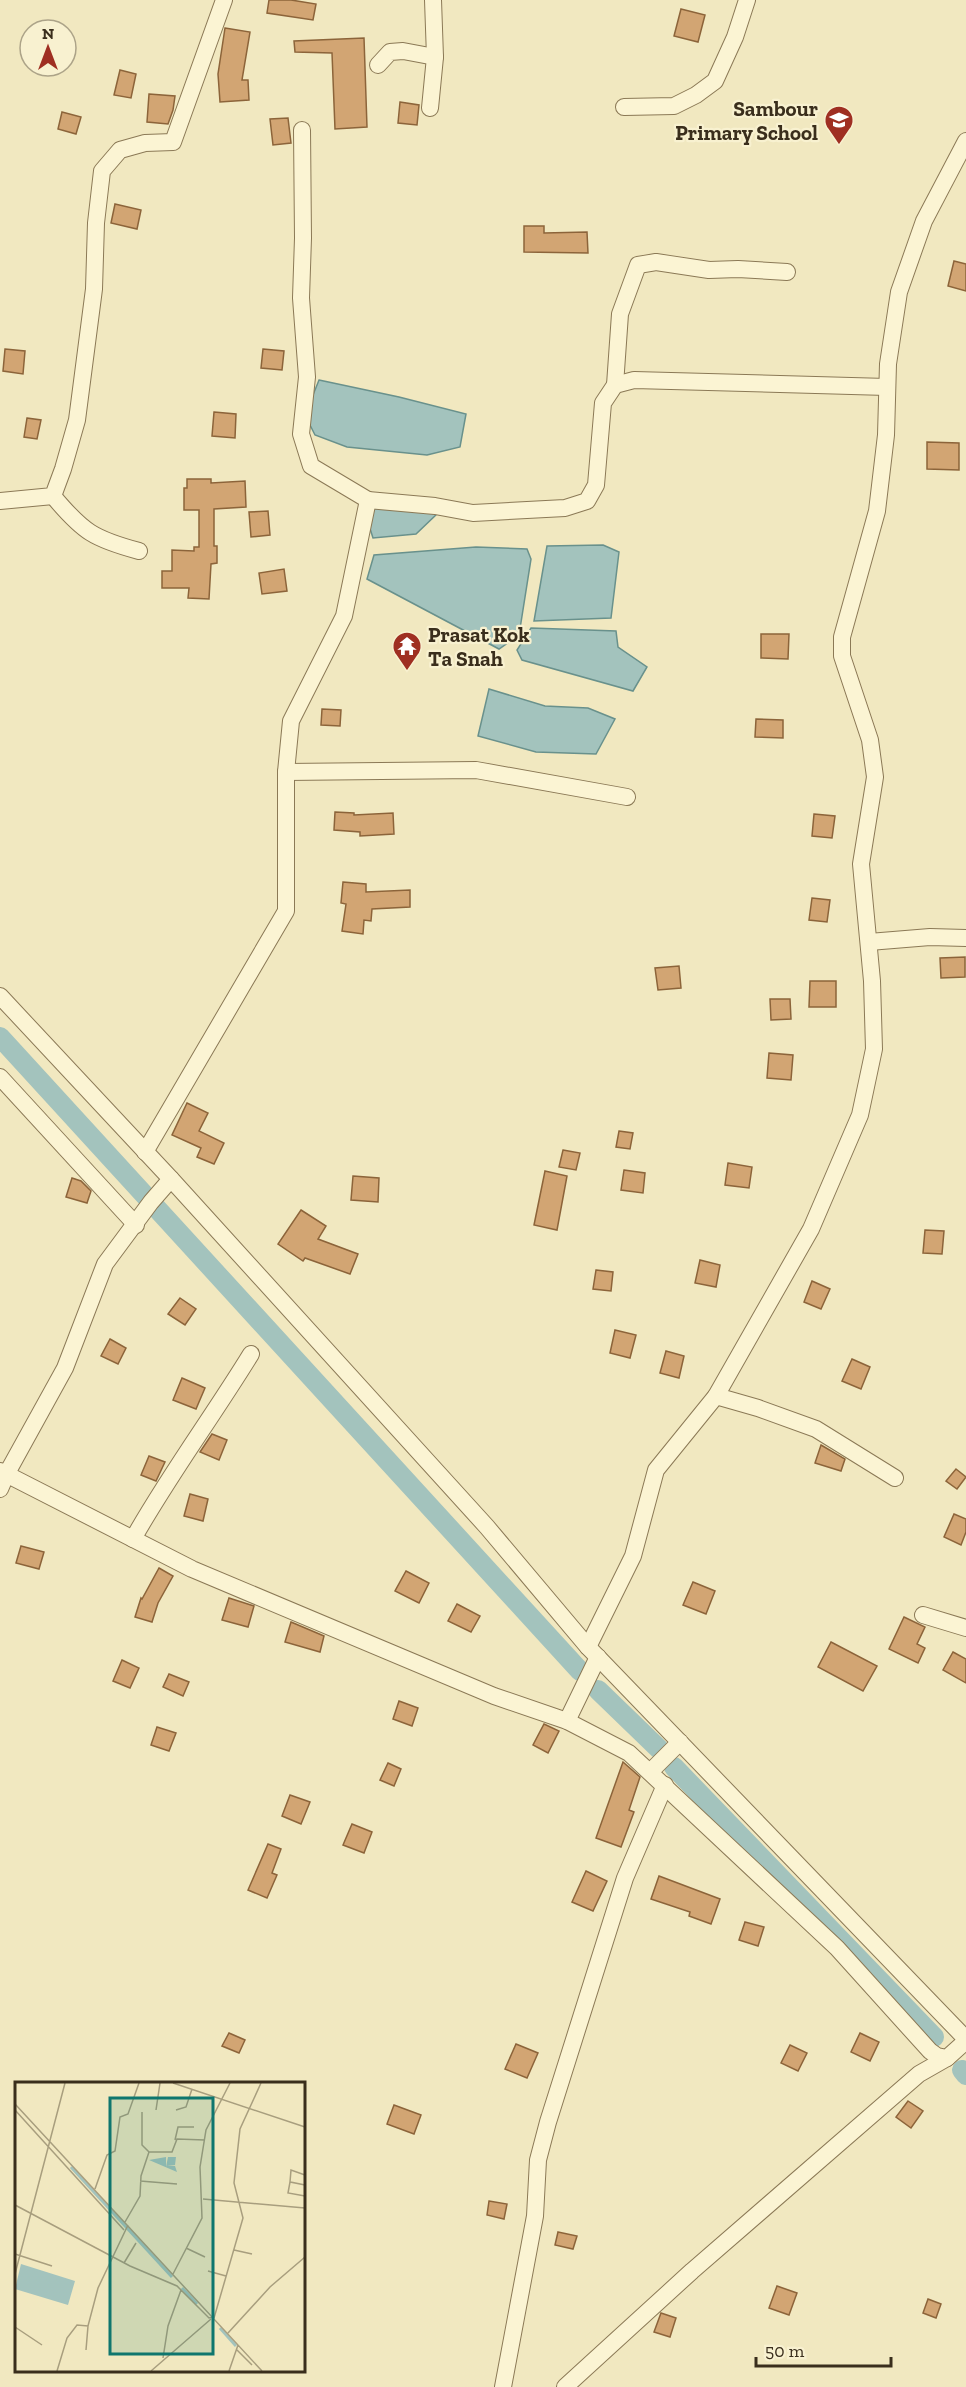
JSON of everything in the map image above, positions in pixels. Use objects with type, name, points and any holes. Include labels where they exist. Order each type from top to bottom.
[{"type":"street","points":[[53,495],[77,420],[94,289],[96,223],[102,171],[120,150],[145,143],[173,142],[224,0]]},
{"type":"street","points":[[430,108],[435,57],[433,0]]},
{"type":"street","points":[[624,107],[674,106],[696,95],[715,81],[735,37],[747,0]]},
{"type":"street","points":[[378,65],[390,52],[403,51],[435,57]]},
{"type":"street","points":[[302,129],[301,298],[307,377],[301,434],[310,466],[368,500],[435,506],[473,513],[565,508],[587,501],[596,485],[603,403],[615,385],[620,314],[638,265],[656,262],[709,270],[787,272]]},
{"type":"street","points":[[567,1721],[633,1556],[656,1470],[716,1396],[811,1229],[860,1115],[874,1049],[872,981],[861,864],[874,777],[870,740],[842,656],[842,637],[877,511],[886,435],[888,364],[899,292],[924,221],[966,141]]},
{"type":"street","points":[[615,385],[634,380],[887,387]]},
{"type":"street","points":[[0,501],[53,495]]},
{"type":"street","points":[[53,495],[86,531],[108,543],[139,551]]},
{"type":"street","points":[[145,1152],[286,911],[286,772],[291,721],[344,616],[368,500]]},
{"type":"street","points":[[286,772],[476,770],[627,797]]},
{"type":"street","points":[[869,942],[930,937],[966,938]]},
{"type":"street","points":[[0,996],[171,1179],[487,1527],[593,1652],[966,2040],[947,2058],[919,2074],[692,2271],[565,2387]]},
{"type":"street","points":[[0,1077],[136,1225]]},
{"type":"street","points":[[171,1179],[105,1264],[65,1368],[2,1478],[192,1569],[494,1696],[567,1721],[629,1753],[837,1948],[930,2051],[937,2056],[947,2058]]},
{"type":"street","points":[[133,1539],[251,1354]]},
{"type":"street","points":[[716,1396],[816,1429],[895,1478]]},
{"type":"street","points":[[923,1615],[966,1628]]},
{"type":"street","points":[[650,1772],[680,1742]]},
{"type":"street","points":[[503,2387],[536,2216],[538,2160],[548,2122],[625,1878],[665,1785]]},
{"type":"water","points":[[319,380],[466,414],[460,447],[427,455],[347,447],[315,435],[305,415]]},
{"type":"water","points":[[377,502],[438,513],[416,534],[373,538],[367,519]]},
{"type":"water","points":[[603,545],[619,552],[611,618],[534,621],[547,546]]},
{"type":"water","points":[[476,547],[527,549],[531,559],[519,635],[499,649],[367,579],[374,555]]},
{"type":"water","points":[[531,628],[616,631],[618,647],[647,667],[633,691],[522,660],[517,650]]},
{"type":"water","points":[[489,689],[545,706],[588,708],[615,719],[596,754],[536,752],[478,736]]},
{"type":"building","points":[[269,0],[291,0],[316,4],[313,20],[267,13]]},
{"type":"building","points":[[681,9],[705,15],[698,42],[674,36]]},
{"type":"building","points":[[225,28],[250,32],[242,80],[248,80],[249,100],[220,102],[218,74]]},
{"type":"building","points":[[364,38],[367,127],[335,129],[332,53],[295,52],[294,41]]},
{"type":"building","points":[[120,70],[136,74],[131,98],[114,95]]},
{"type":"building","points":[[149,94],[175,96],[168,124],[147,122]]},
{"type":"building","points":[[400,102],[419,105],[417,125],[398,123]]},
{"type":"building","points":[[62,112],[81,117],[76,134],[58,129]]},
{"type":"building","points":[[288,118],[291,143],[273,145],[270,119]]},
{"type":"building","points":[[115,204],[141,210],[137,229],[111,223]]},
{"type":"building","points":[[524,226],[544,226],[544,233],[587,232],[588,253],[524,252]]},
{"type":"building","points":[[954,261],[966,264],[966,291],[948,286]]},
{"type":"building","points":[[5,349],[25,351],[23,374],[3,371]]},
{"type":"building","points":[[263,349],[284,351],[282,370],[261,368]]},
{"type":"building","points":[[214,412],[236,414],[235,438],[212,436]]},
{"type":"building","points":[[27,418],[41,420],[37,439],[24,437]]},
{"type":"building","points":[[927,442],[959,443],[959,470],[927,469]]},
{"type":"building","points":[[187,479],[211,479],[211,483],[245,481],[246,507],[214,509],[214,546],[217,546],[217,563],[211,564],[209,599],[188,598],[189,588],[162,588],[162,571],[172,571],[172,550],[194,551],[194,547],[199,547],[199,510],[184,510],[184,488],[187,488]]},
{"type":"building","points":[[268,511],[270,535],[251,537],[249,512]]},
{"type":"building","points":[[284,569],[287,591],[262,594],[259,573]]},
{"type":"building","points":[[761,634],[789,634],[788,659],[761,658]]},
{"type":"building","points":[[322,709],[341,710],[340,726],[321,725]]},
{"type":"building","points":[[756,719],[783,720],[783,738],[755,737]]},
{"type":"building","points":[[335,812],[354,813],[354,815],[393,813],[394,834],[360,836],[360,832],[334,830]]},
{"type":"building","points":[[814,814],[835,816],[832,838],[812,836]]},
{"type":"building","points":[[343,882],[366,884],[366,892],[410,890],[410,907],[372,909],[371,921],[364,920],[363,934],[342,931],[346,904],[341,903]]},
{"type":"building","points":[[812,898],[830,900],[827,922],[809,920]]},
{"type":"building","points":[[965,957],[965,977],[941,978],[940,958]]},
{"type":"building","points":[[679,966],[681,988],[658,990],[655,968]]},
{"type":"building","points":[[810,981],[836,981],[836,1007],[809,1007]]},
{"type":"building","points":[[770,999],[790,999],[791,1019],[771,1020]]},
{"type":"building","points":[[769,1053],[793,1055],[791,1080],[767,1078]]},
{"type":"building","points":[[187,1103],[208,1113],[199,1131],[224,1143],[214,1164],[197,1157],[201,1148],[172,1135]]},
{"type":"building","points":[[619,1131],[633,1133],[630,1149],[616,1147]]},
{"type":"building","points":[[563,1150],[580,1153],[576,1170],[559,1167]]},
{"type":"building","points":[[728,1163],[752,1167],[749,1188],[725,1185]]},
{"type":"building","points":[[624,1170],[645,1173],[643,1193],[621,1190]]},
{"type":"building","points":[[545,1171],[567,1176],[557,1230],[534,1225]]},
{"type":"building","points":[[353,1176],[379,1178],[378,1202],[351,1200]]},
{"type":"building","points":[[72,1178],[81,1181],[91,1191],[87,1203],[66,1197]]},
{"type":"building","points":[[301,1210],[326,1226],[318,1239],[358,1254],[350,1274],[305,1258],[303,1261],[278,1244]]},
{"type":"building","points":[[925,1230],[944,1231],[942,1254],[923,1253]]},
{"type":"building","points":[[700,1260],[720,1265],[716,1287],[695,1283]]},
{"type":"building","points":[[596,1270],[613,1272],[611,1291],[593,1289]]},
{"type":"building","points":[[812,1281],[830,1289],[821,1309],[804,1302]]},
{"type":"building","points":[[180,1298],[196,1309],[185,1325],[168,1314]]},
{"type":"building","points":[[615,1330],[636,1335],[630,1358],[610,1353]]},
{"type":"building","points":[[110,1339],[126,1348],[118,1364],[101,1356]]},
{"type":"building","points":[[666,1351],[684,1356],[679,1378],[660,1373]]},
{"type":"building","points":[[852,1359],[870,1367],[861,1389],[842,1381]]},
{"type":"building","points":[[182,1378],[205,1388],[196,1409],[173,1400]]},
{"type":"building","points":[[212,1434],[227,1440],[219,1460],[200,1452]]},
{"type":"building","points":[[821,1445],[845,1459],[841,1471],[815,1463]]},
{"type":"building","points":[[149,1456],[165,1462],[156,1481],[141,1475]]},
{"type":"building","points":[[956,1469],[966,1477],[957,1489],[946,1481]]},
{"type":"building","points":[[190,1494],[208,1499],[203,1521],[184,1516]]},
{"type":"building","points":[[954,1514],[966,1519],[966,1532],[961,1545],[944,1537]]},
{"type":"building","points":[[21,1546],[44,1552],[39,1569],[16,1563]]},
{"type":"building","points":[[159,1568],[173,1576],[158,1603],[152,1622],[135,1617],[141,1598]]},
{"type":"building","points":[[406,1571],[429,1583],[419,1603],[395,1591]]},
{"type":"building","points":[[693,1582],[715,1591],[706,1614],[683,1605]]},
{"type":"building","points":[[229,1598],[254,1606],[248,1627],[222,1620]]},
{"type":"building","points":[[457,1604],[480,1616],[471,1632],[448,1621]]},
{"type":"building","points":[[904,1617],[925,1627],[917,1644],[925,1648],[918,1663],[889,1649]]},
{"type":"building","points":[[291,1622],[324,1636],[320,1652],[285,1642]]},
{"type":"building","points":[[831,1642],[877,1666],[863,1691],[818,1667]]},
{"type":"building","points":[[953,1652],[966,1659],[966,1683],[943,1670]]},
{"type":"building","points":[[122,1660],[139,1668],[130,1688],[113,1681]]},
{"type":"building","points":[[169,1674],[189,1682],[183,1696],[163,1687]]},
{"type":"building","points":[[399,1701],[418,1708],[412,1726],[393,1719]]},
{"type":"building","points":[[544,1724],[559,1731],[548,1753],[533,1745]]},
{"type":"building","points":[[157,1727],[176,1733],[169,1751],[151,1745]]},
{"type":"building","points":[[623,1762],[640,1777],[629,1810],[634,1812],[621,1847],[596,1838]]},
{"type":"building","points":[[388,1763],[401,1769],[394,1786],[380,1780]]},
{"type":"building","points":[[290,1795],[310,1802],[301,1824],[282,1816]]},
{"type":"building","points":[[352,1824],[372,1832],[364,1853],[343,1845]]},
{"type":"building","points":[[268,1844],[281,1849],[272,1873],[277,1875],[267,1898],[248,1890]]},
{"type":"building","points":[[586,1871],[607,1881],[593,1911],[572,1902]]},
{"type":"building","points":[[659,1876],[720,1899],[711,1924],[689,1916],[690,1912],[651,1899]]},
{"type":"building","points":[[745,1922],[764,1927],[758,1946],[739,1940]]},
{"type":"building","points":[[229,2033],[245,2040],[239,2053],[222,2046]]},
{"type":"building","points":[[860,2033],[879,2042],[870,2061],[851,2052]]},
{"type":"building","points":[[516,2044],[538,2053],[527,2078],[505,2069]]},
{"type":"building","points":[[790,2045],[807,2053],[798,2071],[781,2063]]},
{"type":"building","points":[[908,2101],[923,2111],[911,2128],[896,2117]]},
{"type":"building","points":[[394,2105],[421,2115],[414,2134],[387,2124]]},
{"type":"building","points":[[489,2201],[507,2204],[504,2219],[487,2215]]},
{"type":"building","points":[[558,2232],[577,2236],[573,2249],[555,2245]]},
{"type":"building","points":[[777,2286],[797,2293],[789,2315],[769,2308]]},
{"type":"building","points":[[928,2299],[941,2304],[936,2318],[923,2313]]},
{"type":"building","points":[[661,2313],[676,2318],[670,2337],[654,2332]]},
{"type":"waterway","points":[[0,1037],[580,1671]]},
{"type":"waterway","points":[[598,1690],[659,1749]]},
{"type":"waterway","points":[[674,1767],[934,2037]]},
{"type":"waterway","points":[[962,2070],[966,2075]]},
{"type":"place","name":"Sambour Primary School","points":[[839,146]]},
{"type":"place","name":"Prasat Kok Ta Snah","points":[[407,672]]}]
